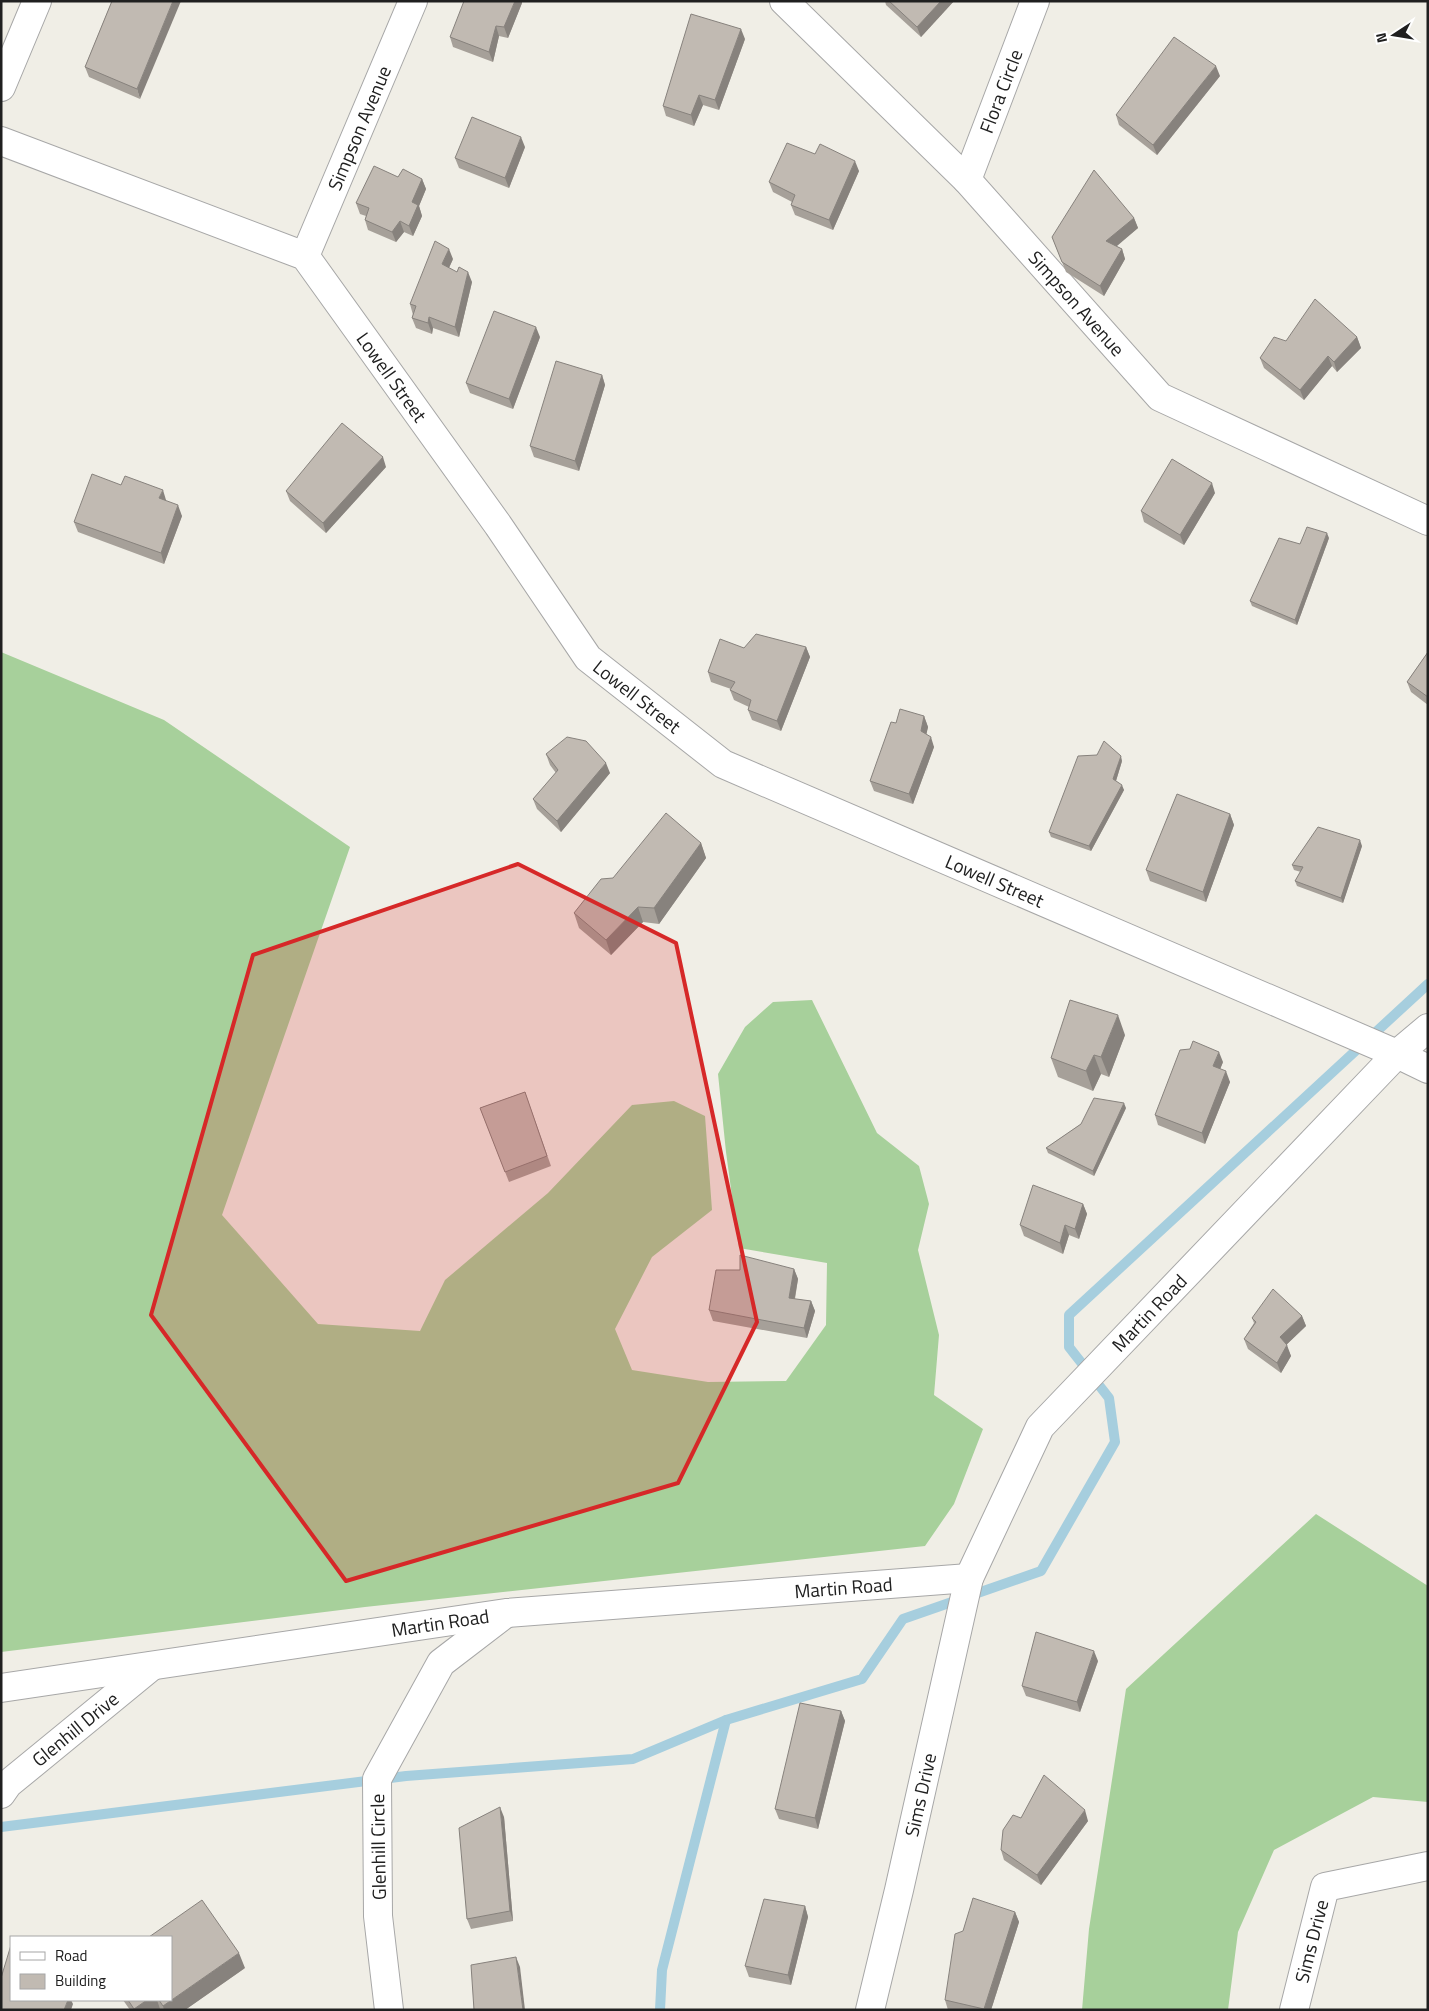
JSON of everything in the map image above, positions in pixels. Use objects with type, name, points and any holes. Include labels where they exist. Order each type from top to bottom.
[{"type":"street","points":[[1,87],[37,1]]},
{"type":"street","name":"Simpson Avenue","points":[[305,256],[413,1]]},
{"type":"street","name":"Simpson Avenue","points":[[784,1],[967,180],[1160,397],[1428,521]]},
{"type":"street","name":"Flora Circle","points":[[967,180],[1035,1]]},
{"type":"street","points":[[1,141],[305,256]]},
{"type":"street","name":"Lowell Street","points":[[305,256],[498,525],[588,658],[723,764],[1428,1069]]},
{"type":"street","name":"Martin Road","points":[[1,1688],[506,1613],[968,1578],[1040,1427],[1397,1054],[1428,1028]]},
{"type":"street","name":"Sims Drive","points":[[870,2010],[899,1890],[968,1578]]},
{"type":"street","name":"Glenhill Circle","points":[[389,2010],[378,1916],[377,1779],[441,1663],[506,1613]]},
{"type":"street","name":"Glenhill Drive","points":[[1,1794],[8,1784],[152,1666]]},
{"type":"street","name":"Sims Drive","points":[[1294,2010],[1325,1886],[1428,1866]]},
{"type":"highlighted area","points":[[518,864],[676,943],[757,1322],[678,1483],[346,1581],[151,1315],[253,955]]},
{"type":"green space","points":[[1,652],[164,720],[350,847],[222,1215],[318,1324],[420,1331],[445,1280],[548,1193],[632,1105],[674,1101],[705,1116],[712,1210],[652,1257],[615,1329],[632,1370],[708,1382],[786,1381],[826,1325],[827,1263],[739,1248],[718,1074],[745,1027],[773,1002],[812,1000],[877,1133],[919,1166],[929,1204],[918,1250],[939,1335],[934,1395],[983,1429],[954,1504],[925,1546],[365,1607],[1,1652]]},
{"type":"green space","points":[[1316,1514],[1428,1586],[1428,1802],[1373,1797],[1274,1850],[1238,1932],[1228,2010],[1082,2010],[1089,1929],[1126,1689]]},
{"type":"building","points":[[112,1],[173,1],[137,89],[85,67]]},
{"type":"building","points":[[464,1],[515,1],[504,27],[496,26],[489,52],[450,37]]},
{"type":"building","points":[[889,1],[941,1],[917,27]]},
{"type":"building","points":[[691,14],[741,29],[715,100],[699,95],[691,115],[663,106]]},
{"type":"building","points":[[1174,37],[1216,66],[1153,145],[1116,115]]},
{"type":"building","points":[[472,117],[521,137],[505,178],[455,158]]},
{"type":"building","points":[[787,143],[815,154],[820,144],[855,161],[829,220],[791,205],[795,195],[769,182]]},
{"type":"building","points":[[374,166],[398,177],[403,169],[422,179],[412,202],[418,205],[409,226],[400,221],[392,232],[365,220],[369,208],[356,203]]},
{"type":"building","points":[[1094,170],[1134,218],[1106,241],[1122,249],[1100,286],[1062,262],[1052,237]]},
{"type":"building","points":[[435,241],[449,249],[442,264],[457,272],[459,267],[468,272],[455,327],[429,317],[428,323],[412,318],[416,306],[410,304]]},
{"type":"building","points":[[1315,299],[1357,337],[1334,362],[1328,356],[1300,390],[1260,358],[1274,337],[1286,341]]},
{"type":"building","points":[[494,311],[536,327],[509,399],[466,383]]},
{"type":"building","points":[[556,361],[602,375],[575,461],[530,446]]},
{"type":"building","points":[[342,423],[383,457],[323,523],[286,491]]},
{"type":"building","points":[[1172,459],[1212,483],[1180,535],[1141,511]]},
{"type":"building","points":[[92,474],[121,485],[125,476],[163,490],[159,498],[178,505],[161,553],[74,522]]},
{"type":"building","points":[[1307,527],[1327,533],[1295,620],[1250,601],[1279,538],[1300,544]]},
{"type":"building","points":[[756,634],[806,647],[777,721],[748,710],[751,700],[730,690],[735,682],[708,672],[720,639],[744,648]]},
{"type":"building","points":[[1428,652],[1428,697],[1407,682]]},
{"type":"building","points":[[900,709],[924,716],[921,731],[931,737],[909,794],[870,781],[891,722],[896,723]]},
{"type":"building","points":[[567,737],[586,741],[606,763],[557,821],[533,799],[558,770],[546,754]]},
{"type":"building","points":[[1104,741],[1121,756],[1113,779],[1122,785],[1089,846],[1049,832],[1078,756],[1097,755]]},
{"type":"building","points":[[1177,794],[1230,814],[1203,892],[1146,870]]},
{"type":"building","points":[[666,813],[701,843],[654,908],[638,907],[606,940],[574,913],[601,879],[613,878]]},
{"type":"building","points":[[1318,827],[1360,840],[1341,898],[1295,881],[1303,867],[1292,865]]},
{"type":"building","points":[[1070,1000],[1118,1015],[1101,1057],[1094,1055],[1086,1071],[1051,1058]]},
{"type":"building","points":[[1193,1041],[1219,1052],[1213,1066],[1226,1071],[1202,1133],[1155,1115],[1180,1050],[1190,1049]]},
{"type":"building","points":[[525,1092],[547,1156],[505,1172],[480,1108]]},
{"type":"building","points":[[1094,1098],[1124,1103],[1093,1171],[1046,1148],[1081,1124]]},
{"type":"building","points":[[1033,1185],[1083,1204],[1075,1229],[1065,1225],[1060,1243],[1020,1225]]},
{"type":"building","points":[[740,1255],[794,1269],[789,1298],[811,1301],[804,1328],[709,1310],[716,1270],[740,1270]]},
{"type":"building","points":[[1273,1289],[1302,1316],[1280,1337],[1287,1345],[1277,1363],[1244,1339],[1256,1322],[1252,1318]]},
{"type":"building","points":[[1036,1632],[1094,1651],[1077,1702],[1022,1686]]},
{"type":"building","points":[[800,1703],[841,1711],[815,1818],[775,1809]]},
{"type":"building","points":[[1044,1775],[1085,1810],[1037,1875],[1001,1850],[1003,1830],[1013,1815],[1021,1818]]},
{"type":"building","points":[[500,1807],[510,1911],[467,1919],[459,1828]]},
{"type":"building","points":[[973,1898],[1015,1912],[984,2009],[945,2000],[955,1934],[963,1931]]},
{"type":"building","points":[[764,1899],[805,1906],[788,1975],[745,1966]]},
{"type":"building","points":[[202,1900],[239,1953],[172,2000],[172,1936],[150,1936]]},
{"type":"building","points":[[10,1948],[10,2001],[68,2001],[64,2010],[1,2010],[1,1978]]},
{"type":"building","points":[[516,1957],[523,2010],[474,2010],[471,1965]]},
{"type":"building","points":[[129,2001],[146,2001],[134,2009]]},
{"type":"building","points":[[160,2001],[170,2001],[163,2006]]},
{"type":"waterway","points":[[1,1827],[406,1776],[633,1759],[726,1720],[862,1679],[903,1619],[1041,1571],[1115,1442],[1109,1398],[1069,1347],[1069,1315],[1428,984]]},
{"type":"waterway","points":[[660,2010],[662,1970],[726,1720]]}]
